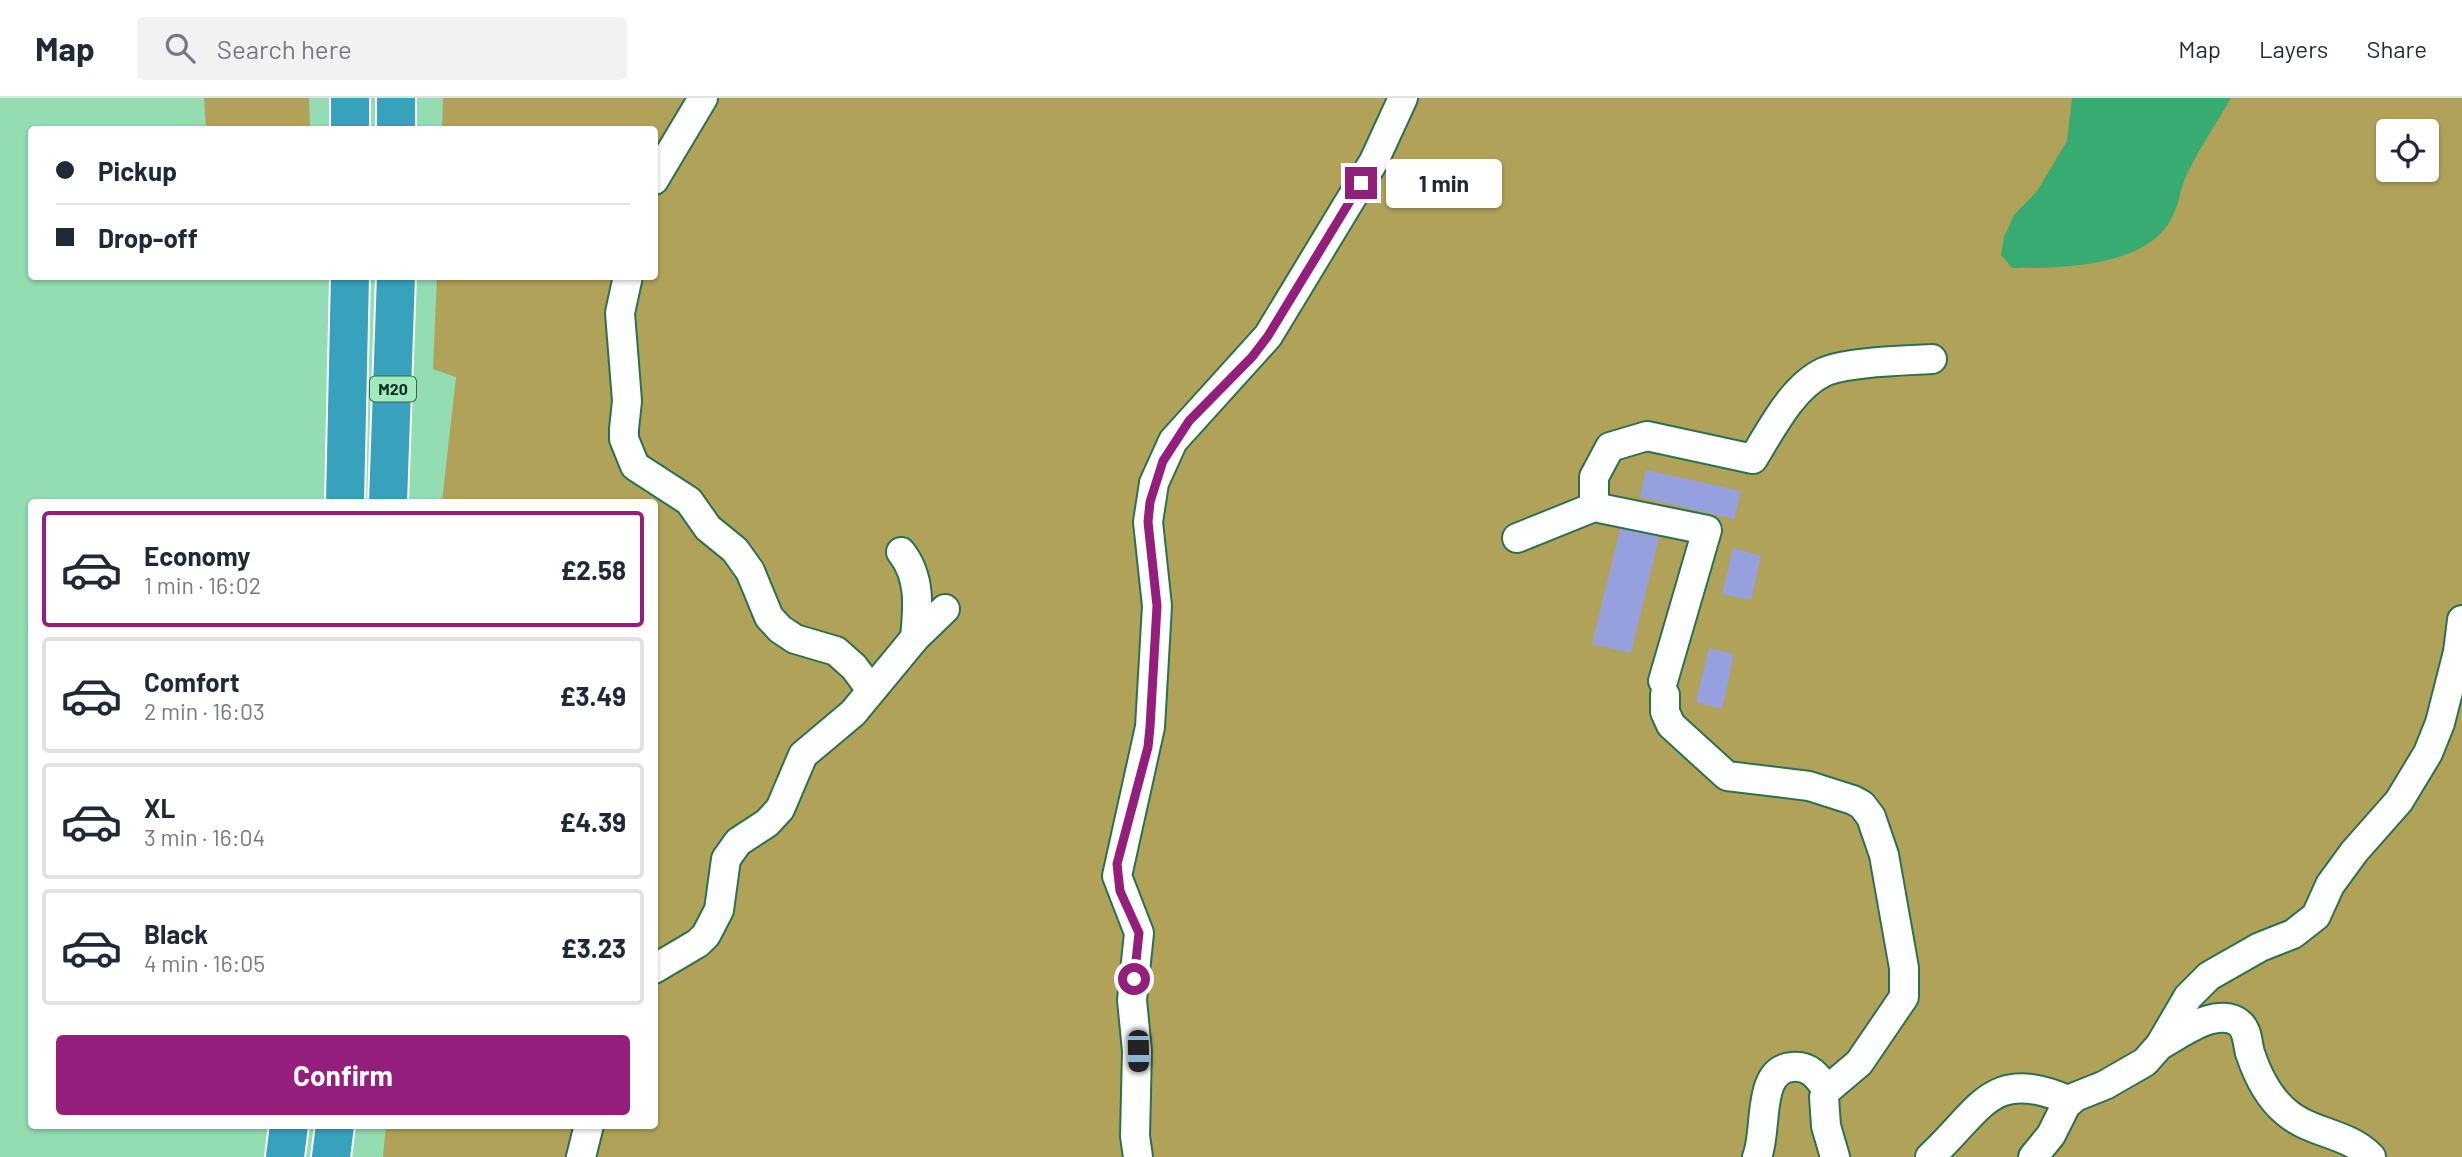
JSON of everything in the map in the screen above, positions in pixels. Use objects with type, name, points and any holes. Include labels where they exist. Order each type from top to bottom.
[{"type":"highway","points":[[350,98],[350,126]]},
{"type":"highway","points":[[396,98],[396,126]]},
{"type":"highway","name":"M20","points":[[345,499],[350,280]]},
{"type":"highway","name":"M20","points":[[388,499],[396,280]]},
{"type":"highway","points":[[285,1157],[288,1129]]},
{"type":"highway","points":[[331,1157],[334,1129]]},
{"type":"lane","points":[[658,173],[703,98]]},
{"type":"lane","points":[[1138,1157],[1138,1051],[1132,1000],[1140,945],[1136,921],[1125,902],[1117,876],[1150,727],[1157,606],[1148,522],[1154,483],[1173,441],[1268,336],[1374,161],[1403,98]]},
{"type":"lane","points":[[627,280],[620,313],[627,401],[624,439],[635,466],[689,501],[708,528],[735,551],[750,571],[769,617],[780,629],[795,639],[836,651],[854,667],[870,690]]},
{"type":"lane","points":[[1594,506],[1594,477],[1610,447],[1647,436],[1753,459],[1800,391],[1825,371],[1889,360],[1932,359]]},
{"type":"lane","points":[[1517,538],[1594,506],[1707,530],[1664,688],[1665,712],[1671,725],[1727,776],[1819,789],[1853,800],[1862,805],[1871,817],[1884,855],[1902,958],[1904,998],[1859,1063],[1827,1090],[1824,1097],[1826,1126],[1835,1157]]},
{"type":"lane","points":[[901,552],[914,575],[917,604],[915,638]]},
{"type":"lane","points":[[658,967],[698,943],[706,935],[719,910],[726,859],[731,850],[773,816],[785,799],[792,775],[803,755],[842,723],[915,638],[946,609]]},
{"type":"lane","points":[[2160,1045],[2188,998],[2209,976],[2260,947],[2293,934],[2316,916],[2342,868],[2399,802],[2428,753],[2440,723],[2458,652],[2462,620]]},
{"type":"lane","points":[[2033,1157],[2051,1135],[2070,1101],[2131,1072],[2160,1045],[2204,1021],[2217,1018],[2238,1022],[2244,1029],[2250,1053],[2268,1093],[2278,1105],[2310,1126],[2354,1142],[2371,1157]]},
{"type":"lane","points":[[1757,1157],[1765,1123],[1767,1086],[1776,1073],[1785,1067],[1800,1066],[1818,1077],[1827,1090]]},
{"type":"lane","points":[[1930,1157],[1990,1097],[2014,1086],[2034,1088],[2070,1101]]},
{"type":"lane","points":[[581,1157],[588,1129]]},
{"type":"shaded area","points":[[204,98],[309,98],[310,126],[206,126]]},
{"type":"shaded area","points":[[443,98],[2462,98],[2462,1157],[383,1157],[386,1129],[658,1129],[658,499],[442,499],[456,377],[433,369],[437,280],[658,280],[658,126],[442,126]]},
{"type":"shaded area","points":[[2072,98],[2231,98],[2188,172],[2174,213],[2163,231],[2146,245],[2126,255],[2104,261],[2055,267],[2012,268],[2001,255],[2004,237],[2014,215],[2037,191],[2067,141]]},
{"type":"building","points":[[1646,470],[1741,491],[1734,519],[1640,497]]},
{"type":"building","points":[[1621,525],[1660,534],[1631,653],[1592,644]]},
{"type":"building","points":[[1733,548],[1761,556],[1751,600],[1722,594]]},
{"type":"building","points":[[1709,648],[1734,654],[1722,709],[1696,702]]},
{"type":"route","points":[[1134,979],[1140,945],[1139,933],[1136,921],[1120,891],[1117,864],[1148,747],[1150,727],[1157,606],[1148,522],[1154,483],[1173,441],[1207,400],[1234,376],[1268,336],[1361,183]]}]
